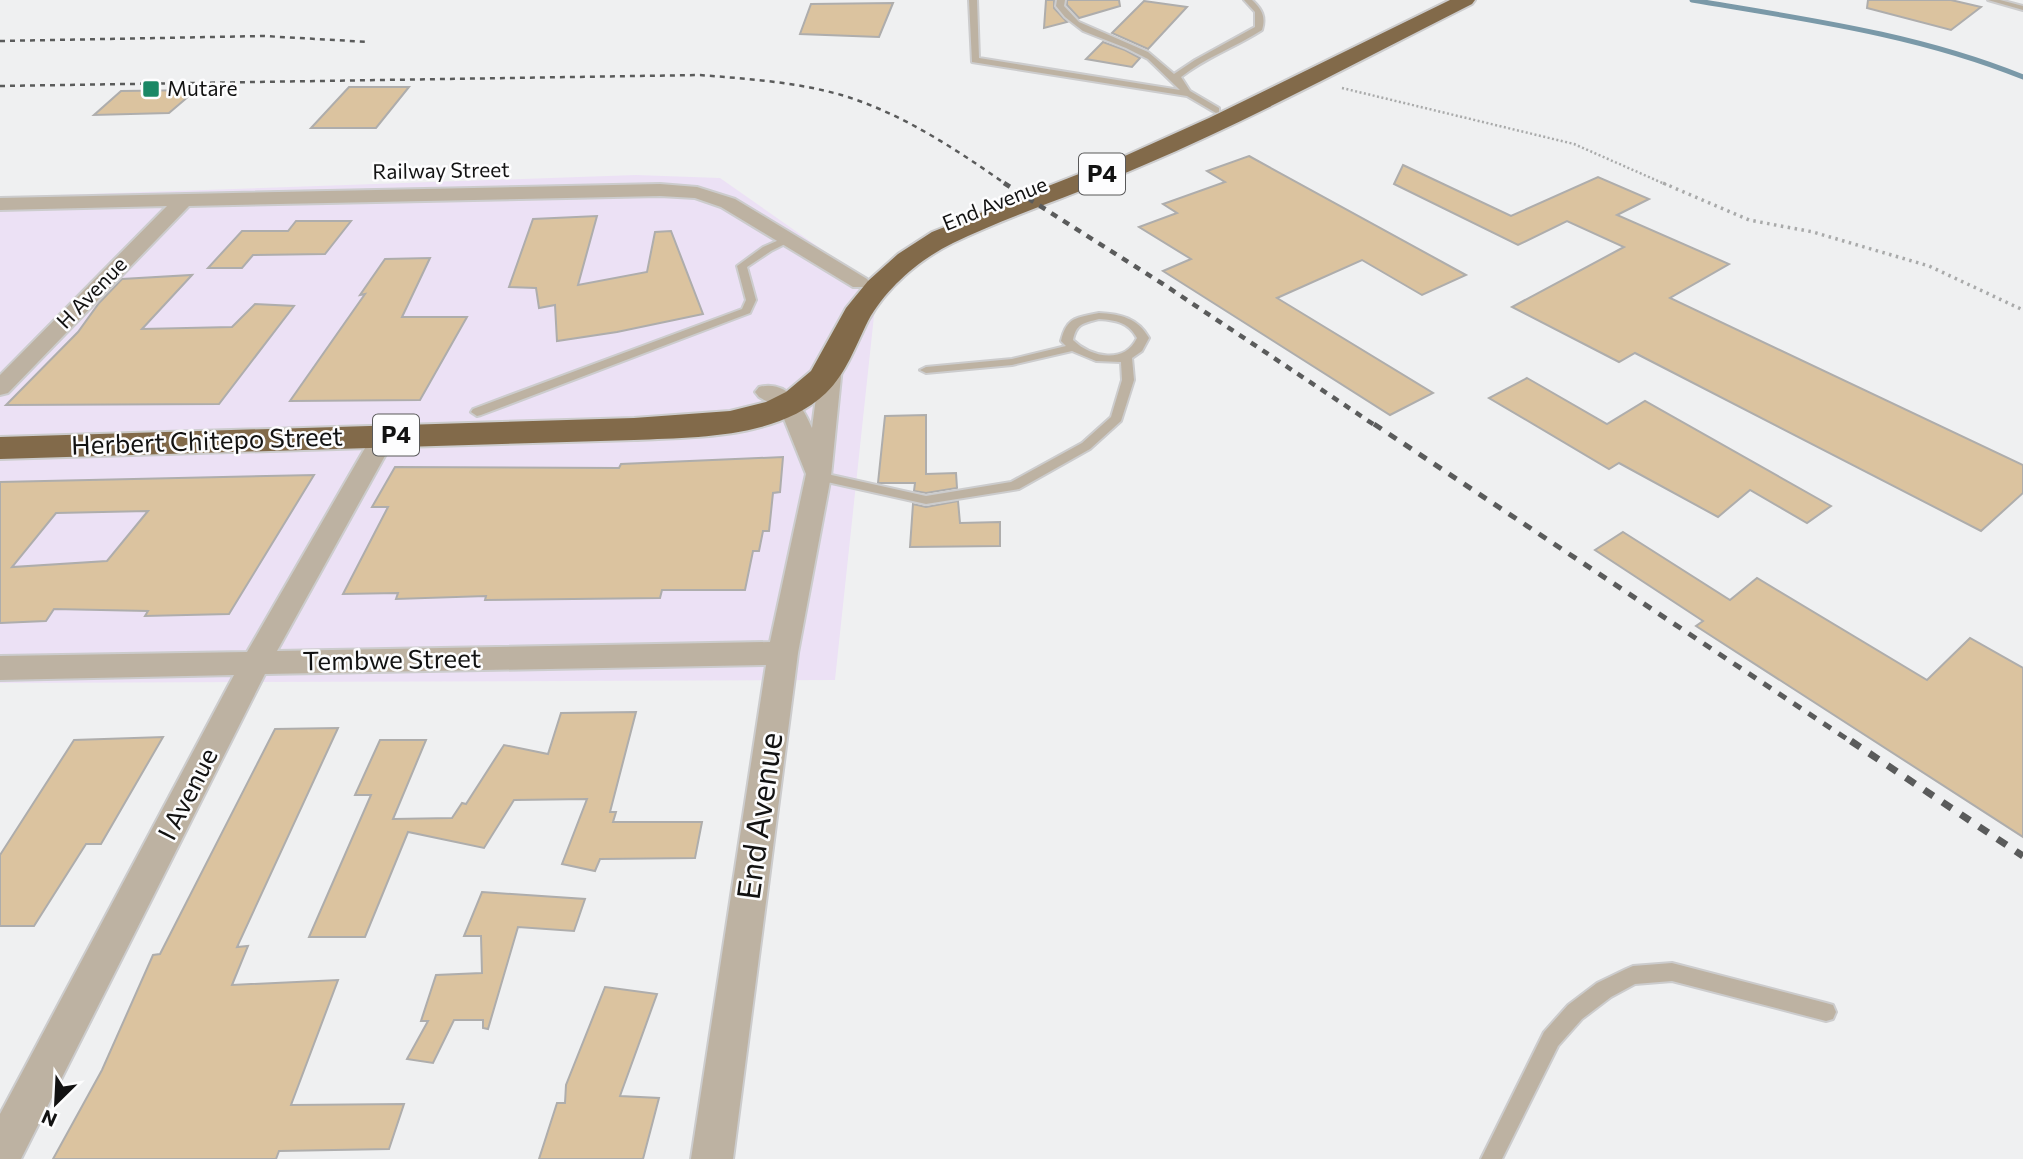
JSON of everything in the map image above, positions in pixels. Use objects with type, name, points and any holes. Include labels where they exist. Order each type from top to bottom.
[{"type":"highway","name":"End Avenue","points":[[778,398],[787,381],[807,363],[836,313],[860,282],[905,245],[935,229],[1096,164],[1450,0]]},
{"type":"highway","name":"End Avenue","points":[[778,398],[813,388],[831,367],[861,308],[890,274],[915,254],[975,223],[1136,160],[1465,0]]},
{"type":"highway","name":"Herbert Chitepo Street","points":[[0,427],[477,412],[628,411],[778,398]]},
{"type":"highway","name":"Herbert Chitepo Street","points":[[0,448],[698,425],[744,419],[778,398]]},
{"type":"street","name":"Railway Street","points":[[0,204],[660,190],[714,197],[860,282]]},
{"type":"street","name":"H Avenue","points":[[0,388],[185,199]]},
{"type":"street","name":"End Avenue","points":[[712,1159],[783,653],[818,476],[831,367]]},
{"type":"street","points":[[778,398],[818,476]]},
{"type":"street","name":"I Avenue","points":[[0,1157],[256,662],[384,436]]},
{"type":"street","name":"Tembwe Street","points":[[0,668],[783,653]]},
{"type":"lane","points":[[973,0],[975,60],[1188,94]]},
{"type":"lane","points":[[1061,0],[1060,6],[1068,19],[1088,33],[1144,52],[1188,94],[1216,110]]},
{"type":"lane","points":[[1178,83],[1177,76],[1196,60],[1259,29],[1261,19],[1258,8],[1248,0]]},
{"type":"lane","points":[[1992,0],[2023,8]]},
{"type":"lane","points":[[477,412],[746,311],[751,300],[742,266],[767,249],[790,239]]},
{"type":"lane","points":[[1112,316],[1134,324],[1143,338],[1136,351],[1126,356],[1103,359],[1091,357],[1072,348],[1067,341],[1070,327],[1087,317],[1112,316]]},
{"type":"lane","points":[[926,370],[1012,362],[1072,348]]},
{"type":"lane","points":[[818,476],[926,500],[1014,485],[1086,446],[1117,418],[1128,380],[1126,356]]},
{"type":"lane","points":[[1491,1159],[1551,1040],[1575,1012],[1604,990],[1633,975],[1672,972],[1826,1012]]},
{"type":"path","points":[[1307,79],[1574,145],[1749,220],[1812,232],[1929,266],[2023,310]]},
{"type":"shaded area","points":[[636,175],[720,178],[877,288],[835,680],[0,683],[0,197]]},
{"type":"building","points":[[1046,0],[1054,0],[1054,8],[1067,22],[1044,28]]},
{"type":"building","points":[[1067,0],[1119,0],[1120,6],[1079,18],[1067,5]]},
{"type":"building","points":[[1868,0],[1951,0],[1981,7],[1951,30],[1867,8]]},
{"type":"building","points":[[1144,1],[1187,7],[1148,49],[1112,33]]},
{"type":"building","points":[[893,3],[879,37],[800,34],[811,4]]},
{"type":"building","points":[[1103,42],[1140,58],[1132,67],[1086,59]]},
{"type":"building","points":[[349,87],[409,87],[376,128],[311,128]]},
{"type":"building","points":[[196,90],[169,113],[94,115],[121,91]]},
{"type":"building","points":[[1249,156],[1466,275],[1422,295],[1362,260],[1277,298],[1433,393],[1390,415],[1163,271],[1191,259],[1139,227],[1177,213],[1163,204],[1225,182],[1207,171]]},
{"type":"building","points":[[1403,165],[1511,216],[1598,177],[1649,199],[1617,215],[1729,264],[1670,298],[2023,465],[2023,493],[1981,531],[1635,353],[1619,362],[1512,307],[1624,247],[1567,221],[1518,245],[1394,184]]},
{"type":"building","points":[[597,216],[578,285],[647,272],[655,232],[671,231],[703,314],[557,341],[555,305],[539,308],[536,288],[509,287],[533,219]]},
{"type":"building","points":[[296,221],[351,221],[325,254],[253,255],[242,268],[208,268],[242,231],[288,231]]},
{"type":"building","points":[[430,258],[402,317],[467,317],[420,400],[290,401],[365,294],[360,295],[385,259]]},
{"type":"building","points":[[192,275],[142,329],[232,327],[255,304],[294,306],[219,404],[6,405],[78,332],[99,303],[122,279]]},
{"type":"building","points":[[1527,378],[1607,424],[1645,401],[1831,506],[1807,523],[1750,490],[1718,517],[1619,463],[1609,469],[1489,398]]},
{"type":"building","points":[[926,415],[926,474],[956,473],[957,488],[926,493],[914,491],[915,483],[878,483],[885,416]]},
{"type":"building","points":[[783,457],[780,492],[773,493],[769,531],[763,531],[759,551],[753,551],[745,590],[662,590],[660,598],[485,600],[486,596],[396,599],[398,593],[343,594],[388,507],[372,507],[395,467],[619,468],[621,464]]},
{"type":"building","points":[[314,475],[229,614],[145,616],[148,611],[54,609],[46,621],[0,623],[0,482]],"holes":[[[148,511],[107,561],[12,567],[56,513]]]},
{"type":"building","points":[[958,501],[960,523],[1000,522],[1000,546],[910,547],[913,504],[926,507]]},
{"type":"building","points":[[1623,532],[1730,600],[1757,578],[1927,680],[1970,638],[2023,668],[2023,837],[1696,626],[1703,621],[1595,550]]},
{"type":"building","points":[[636,712],[610,812],[616,812],[613,822],[702,822],[695,858],[600,859],[595,871],[562,864],[587,799],[514,800],[484,848],[408,832],[365,937],[309,937],[371,795],[355,795],[380,740],[426,740],[393,819],[452,818],[462,803],[466,804],[504,745],[548,754],[561,713]]},
{"type":"building","points":[[338,728],[237,947],[248,946],[232,985],[338,980],[291,1105],[404,1104],[389,1149],[279,1151],[276,1159],[53,1159],[102,1070],[153,955],[160,954],[275,729]]},
{"type":"building","points":[[163,737],[101,844],[86,844],[34,926],[0,926],[0,855],[74,740]]},
{"type":"building","points":[[482,892],[585,899],[574,931],[518,927],[488,1029],[483,1028],[483,1020],[454,1020],[433,1063],[407,1059],[428,1021],[421,1021],[436,975],[482,973],[481,936],[464,936]]},
{"type":"building","points":[[605,987],[657,994],[620,1096],[659,1098],[643,1159],[539,1159],[557,1103],[565,1103],[566,1085]]},
{"type":"waterway","points":[[1692,0],[1860,29],[1983,62],[2023,77]]},
{"type":"railway","points":[[0,41],[264,36],[369,42]]},
{"type":"railway","points":[[0,86],[700,75],[756,80],[812,88],[869,105],[930,135],[1005,184]]},
{"type":"railway","points":[[1005,184],[1163,284],[1376,426]]},
{"type":"railway","points":[[1374,424],[1853,743]]},
{"type":"railway","points":[[1851,741],[2023,856]]},
{"type":"place","name":"Mutare","points":[[151,89]]}]
